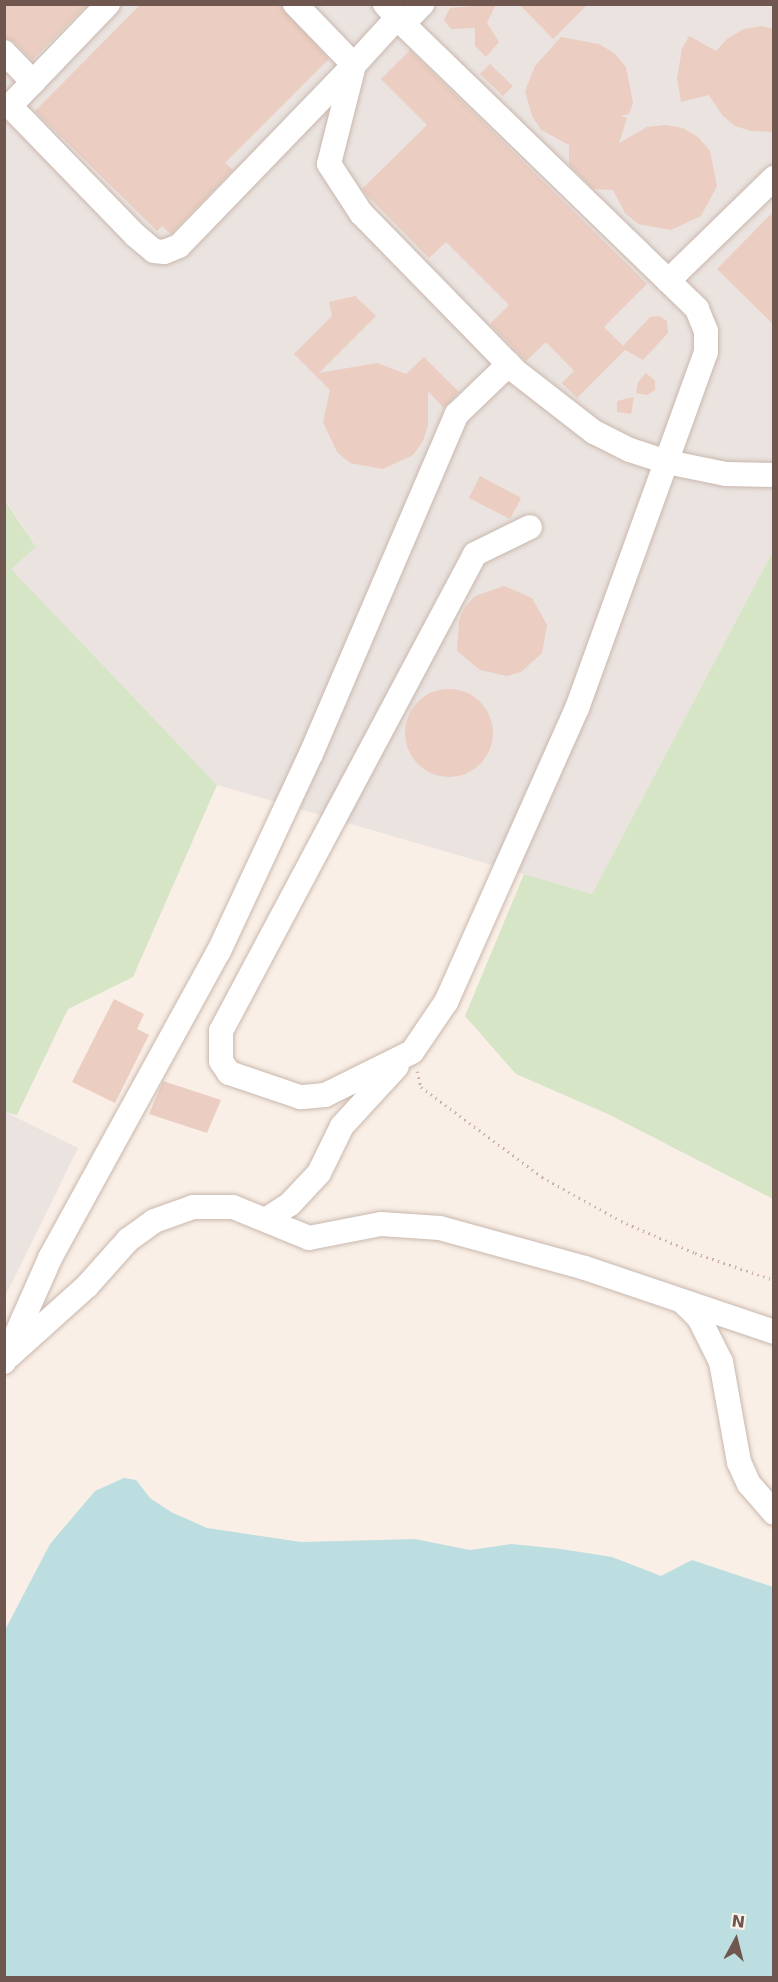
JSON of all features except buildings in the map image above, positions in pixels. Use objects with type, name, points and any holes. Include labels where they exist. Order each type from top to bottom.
[{"type":"lane","points":[[108,4],[7,108],[135,235],[154,251],[164,252],[179,246],[354,66],[395,15],[422,4]]},
{"type":"lane","points":[[295,4],[354,66]]},
{"type":"lane","points":[[267,1219],[290,1204],[319,1173],[342,1126],[412,1052],[446,1002],[577,708],[706,352],[706,331],[697,309],[395,15]]},
{"type":"lane","points":[[4,52],[33,82]]},
{"type":"lane","points":[[354,66],[329,164],[361,213],[508,364],[594,432],[630,450],[667,462],[726,474],[774,475]]},
{"type":"lane","points":[[668,280],[774,177]]},
{"type":"lane","points":[[6,1359],[50,1258],[219,951],[310,754],[458,414],[508,364]]},
{"type":"lane","points":[[412,1052],[326,1095],[300,1096],[229,1073],[221,1061],[218,1048],[221,1031],[475,554],[530,527]]},
{"type":"lane","points":[[6,1359],[40,1331],[128,1240],[154,1221],[193,1207],[233,1207],[309,1238],[381,1224],[440,1228],[511,1245],[774,1332]]},
{"type":"lane","points":[[684,1303],[699,1318],[721,1362],[739,1462],[749,1484],[774,1513]]},
{"type":"path","points":[[412,1052],[421,1087],[542,1177],[621,1221],[695,1253],[774,1280]]},
{"type":"shaded area","points":[[4,5],[773,5],[773,551],[592,894],[217,785],[10,569],[36,547],[5,499]]},
{"type":"shaded area","points":[[4,1112],[78,1148],[5,1297]]},
{"type":"green space","points":[[4,499],[36,547],[11,569],[217,785],[133,977],[68,1009],[17,1115],[4,1112]]},
{"type":"green space","points":[[773,551],[773,1199],[608,1114],[516,1074],[465,1016],[524,874],[592,894]]},
{"type":"water","points":[[124,1478],[136,1480],[150,1498],[171,1512],[207,1528],[301,1542],[415,1539],[470,1550],[511,1544],[561,1549],[612,1557],[661,1576],[692,1560],[773,1587],[773,1977],[5,1977],[5,1630],[50,1544],[95,1491]]}]
